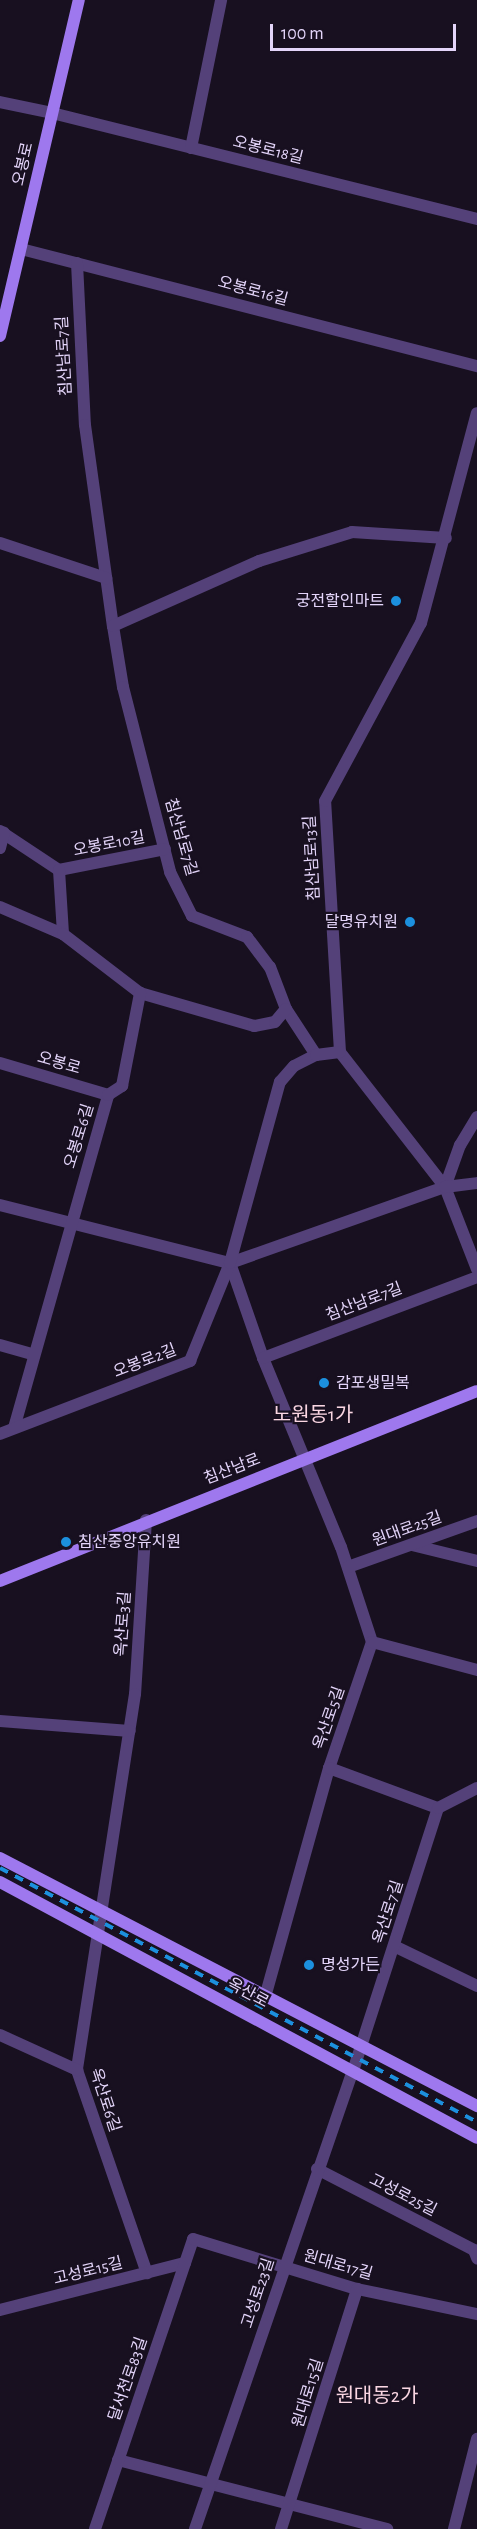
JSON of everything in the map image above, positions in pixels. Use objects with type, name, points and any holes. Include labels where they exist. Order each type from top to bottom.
[{"type":"main road","name":"오봉로","points":[[0,336],[79,0]]},
{"type":"main road","name":"침산남로","points":[[0,1581],[146,1520],[477,1391]]},
{"type":"main road","points":[[0,1858],[102,1912],[266,1993],[477,2106]]},
{"type":"main road","name":"옥산로","points":[[0,1882],[354,2068],[477,2138]]},
{"type":"street","points":[[190,148],[221,0]]},
{"type":"street","name":"오봉로18길","points":[[0,102],[477,219]]},
{"type":"street","name":"오봉로16길","points":[[21,249],[477,366]]},
{"type":"street","name":"침산남로7길","points":[[77,263],[85,425],[112,626],[123,687],[170,872],[192,916],[247,937],[270,967],[286,1009],[316,1055]]},
{"type":"street","name":"침산남로13길","points":[[340,1052],[325,801],[421,623],[446,538],[477,413]]},
{"type":"street","points":[[112,626],[260,561],[352,532],[446,538]]},
{"type":"street","points":[[0,543],[106,578]]},
{"type":"street","name":"오봉로10길","points":[[0,848],[2,832],[59,870],[165,849]]},
{"type":"street","name":"오봉로10길","points":[[59,870],[63,934]]},
{"type":"street","points":[[0,907],[63,934],[140,993],[254,1026],[275,1022],[286,1009]]},
{"type":"street","name":"오봉로6길","points":[[69,1225],[108,1095],[122,1086],[140,993]]},
{"type":"street","points":[[477,1269],[446,1187],[340,1052],[316,1055],[294,1066],[280,1082],[230,1263],[262,1358],[306,1458],[348,1567],[372,1642],[477,1670]]},
{"type":"street","name":"오봉로","points":[[0,1063],[108,1095]]},
{"type":"street","points":[[446,1187],[460,1145],[477,1117]]},
{"type":"street","points":[[0,1205],[69,1225],[230,1263],[446,1187],[477,1183]]},
{"type":"street","points":[[14,1428],[32,1354],[69,1225]]},
{"type":"street","name":"오봉로2길","points":[[0,1434],[190,1361],[230,1263]]},
{"type":"street","name":"침산남로7길","points":[[262,1358],[477,1277]]},
{"type":"street","points":[[0,1345],[32,1354]]},
{"type":"street","name":"옥산로3길","points":[[98,1932],[130,1731],[146,1520]]},
{"type":"street","name":"원대로25길","points":[[348,1567],[477,1521]]},
{"type":"street","points":[[410,1545],[477,1561]]},
{"type":"street","name":"옥산로5길","points":[[266,1993],[329,1768],[372,1642]]},
{"type":"street","points":[[0,1721],[130,1731]]},
{"type":"street","points":[[329,1768],[438,1808],[477,1788]]},
{"type":"street","name":"옥산로7길","points":[[354,2068],[438,1808]]},
{"type":"street","name":"옥산로6길","points":[[98,1932],[76,2070],[147,2273]]},
{"type":"street","points":[[394,1946],[477,1986]]},
{"type":"street","points":[[0,2035],[76,2070]]},
{"type":"street","name":"고성로23길","points":[[195,2529],[213,2486],[284,2266],[354,2068]]},
{"type":"street","name":"고성로25길","points":[[317,2169],[476,2250]]},
{"type":"street","name":"원대로17길","points":[[193,2239],[357,2289],[477,2314]]},
{"type":"street","name":"달서천로83길","points":[[95,2529],[193,2239]]},
{"type":"street","name":"고성로15길","points":[[0,2310],[185,2263]]},
{"type":"street","name":"원대로15길","points":[[281,2529],[357,2289]]},
{"type":"street","points":[[454,2529],[477,2439]]},
{"type":"street","points":[[118,2460],[289,2507],[387,2529]]},
{"type":"railway","points":[[0,1868],[477,2122]]},
{"type":"place","name":"궁전할인마트","points":[[396,601]]},
{"type":"place","name":"달명유치원","points":[[410,922]]},
{"type":"place","name":"감포생밀복","points":[[324,1383]]},
{"type":"place","name":"침산중앙유치원","points":[[66,1542]]},
{"type":"place","name":"명성가든","points":[[309,1965]]},
{"type":"district","name":"노원동1가","points":[[313,1415]]},
{"type":"district","name":"원대동2가","points":[[377,2396]]}]
